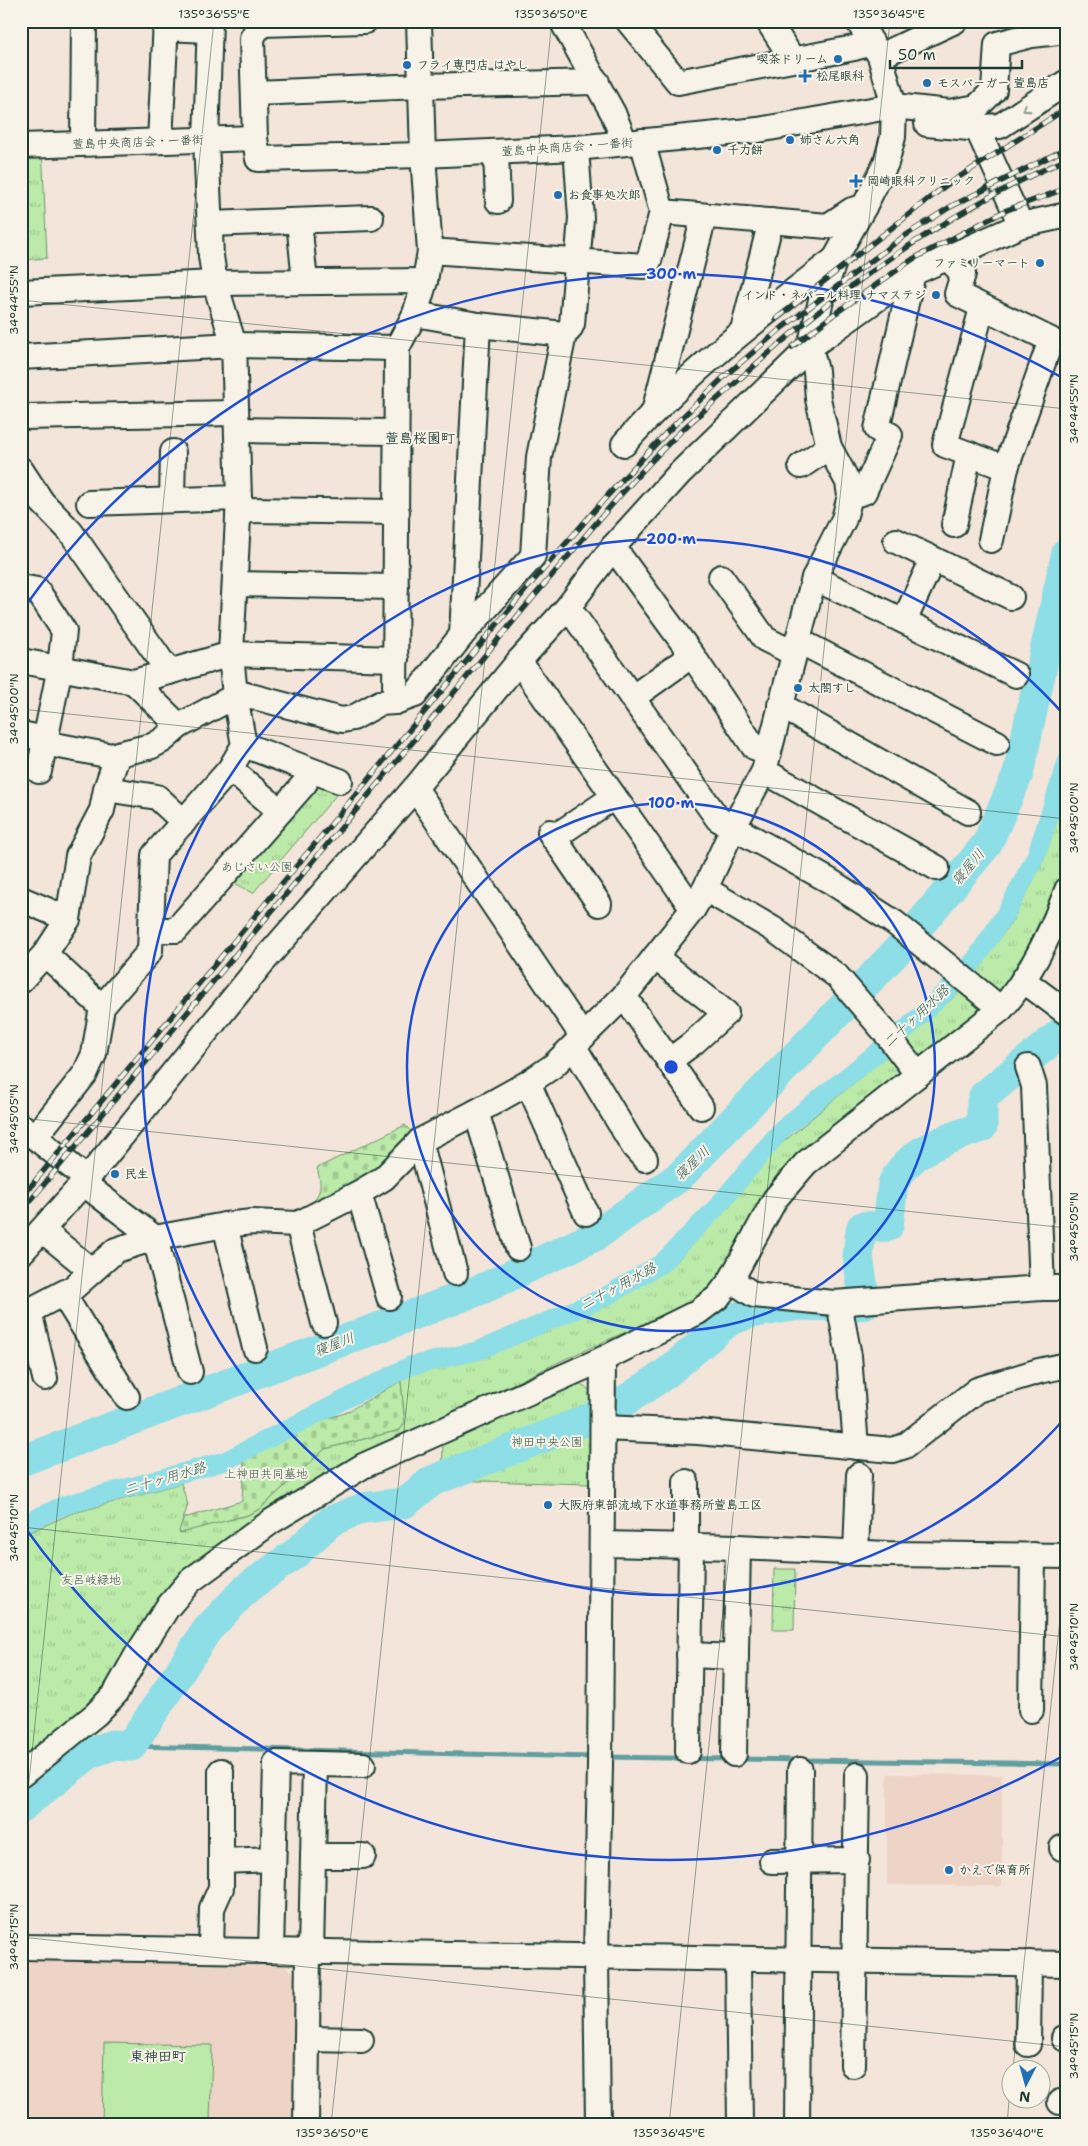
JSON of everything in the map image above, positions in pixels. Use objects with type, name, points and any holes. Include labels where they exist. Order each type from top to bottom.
[{"type":"street","points":[[83,143],[84,21]]},
{"type":"street","points":[[262,23],[364,21]]},
{"type":"street","points":[[395,702],[397,348],[415,314],[425,281],[430,251],[423,155],[419,21]]},
{"type":"street","points":[[430,251],[644,266],[649,260],[662,212],[634,142],[613,113],[562,21]]},
{"type":"street","points":[[768,21],[793,60]]},
{"type":"street","points":[[624,444],[655,408],[743,330],[836,242],[864,207],[886,163],[893,137],[894,106],[876,49],[858,21]]},
{"type":"street","points":[[630,22],[678,82],[854,48],[876,49],[943,24]]},
{"type":"street","name":"萱島中央商店会・一番街","points":[[262,23],[252,38],[255,138],[258,159],[423,155],[576,148],[758,130],[894,106],[949,112],[977,107],[994,90],[997,44],[1032,35],[1067,31]]},
{"type":"street","points":[[160,141],[165,25],[210,25],[206,140],[215,283],[234,346],[239,504],[231,654],[235,694],[244,746],[230,769],[154,855],[150,951],[102,1007],[94,1054],[84,1074],[28,1131],[85,1181],[155,1238],[190,1372]]},
{"type":"street","points":[[255,93],[421,86],[597,82]]},
{"type":"street","points":[[894,106],[915,123],[977,128],[1000,126],[1065,88]]},
{"type":"street","points":[[977,128],[1021,224]]},
{"type":"street","name":"萱島中央商店会・一番街","points":[[21,146],[255,138]]},
{"type":"street","points":[[21,980],[45,954],[68,919],[78,856],[102,810],[106,789],[118,754],[152,746],[163,740],[179,726],[235,694],[342,720],[353,718],[380,703],[395,702],[415,695],[462,635],[533,556],[539,457],[564,334],[572,324],[581,218],[576,148]]},
{"type":"street","points":[[496,152],[498,200]]},
{"type":"street","points":[[662,212],[771,221],[836,242]]},
{"type":"street","points":[[21,1253],[85,1181],[262,963],[415,788],[519,661],[568,607],[614,547],[679,474],[810,347],[913,273],[1021,224],[1067,215]]},
{"type":"street","points":[[655,408],[704,216]]},
{"type":"street","points":[[210,224],[371,218]]},
{"type":"street","points":[[299,220],[305,282]]},
{"type":"street","points":[[743,330],[771,221]]},
{"type":"street","points":[[45,1378],[25,1312],[74,1288],[116,1250],[155,1238],[225,1225],[252,1222],[298,1224],[360,1193],[384,1178],[420,1141],[528,1083],[553,1066],[624,996],[693,909],[705,889],[732,828],[767,762],[795,646],[814,578],[844,519],[850,496],[848,482],[828,447],[818,400],[816,371],[810,347],[836,242]]},
{"type":"street","points":[[947,257],[963,274],[957,294],[982,308],[1051,340],[1006,468],[991,540]]},
{"type":"street","points":[[850,496],[864,492],[890,435],[877,429],[913,273]]},
{"type":"street","points":[[21,292],[215,283],[425,281]]},
{"type":"street","points":[[982,308],[945,445],[1006,468]]},
{"type":"street","points":[[415,314],[478,325],[564,334]]},
{"type":"street","points":[[462,635],[478,325]]},
{"type":"street","points":[[21,357],[234,346],[397,348]]},
{"type":"street","points":[[21,417],[237,422],[396,432]]},
{"type":"street","points":[[801,466],[828,447]]},
{"type":"street","points":[[172,452],[172,500]]},
{"type":"street","points":[[954,524],[969,454]]},
{"type":"street","points":[[21,470],[42,502],[70,531],[169,672]]},
{"type":"street","points":[[88,503],[172,500],[397,512]]},
{"type":"street","points":[[896,540],[1011,597]]},
{"type":"street","points":[[614,547],[692,655],[754,747],[767,762],[937,868]]},
{"type":"street","points":[[904,621],[933,559]]},
{"type":"street","points":[[720,577],[765,639],[795,646],[997,743]]},
{"type":"street","points":[[814,578],[1016,675]]},
{"type":"street","points":[[235,584],[396,587]]},
{"type":"street","points":[[21,587],[37,590],[64,631],[60,667],[39,771]]},
{"type":"street","points":[[568,607],[718,818],[732,828],[830,881],[901,927],[1001,1009]]},
{"type":"street","points":[[21,661],[134,682],[231,654],[396,659]]},
{"type":"street","points":[[632,698],[692,655]]},
{"type":"street","points":[[519,661],[693,909]]},
{"type":"street","points":[[134,682],[179,726]]},
{"type":"street","points":[[780,706],[968,812]]},
{"type":"street","points":[[21,734],[36,737],[44,743],[117,757]]},
{"type":"street","points":[[244,746],[340,781]]},
{"type":"street","points":[[230,769],[280,811]]},
{"type":"street","points":[[151,930],[176,930],[305,782]]},
{"type":"street","points":[[415,788],[579,1042],[634,1147],[645,1159]]},
{"type":"street","points":[[106,789],[157,797],[184,822]]},
{"type":"street","points":[[599,904],[552,835],[614,797]]},
{"type":"street","points":[[705,889],[772,929],[837,976],[878,1023],[914,1070]]},
{"type":"street","points":[[21,1775],[96,1714],[115,1694],[167,1608],[190,1581],[272,1521],[363,1466],[603,1358],[698,1312],[718,1298],[775,1199],[791,1178],[914,1070],[1001,1009],[1015,993],[1062,918],[1067,890]]},
{"type":"street","points":[[21,899],[68,919]]},
{"type":"street","points":[[45,954],[102,1007]]},
{"type":"street","points":[[655,957],[726,1013],[693,1043],[669,1061]]},
{"type":"street","points":[[1023,980],[1067,1013]]},
{"type":"street","points":[[624,996],[700,1107]]},
{"type":"street","points":[[1028,1067],[1034,1086],[1042,1288]]},
{"type":"street","points":[[528,1083],[586,1213]]},
{"type":"street","points":[[476,1112],[518,1248]]},
{"type":"street","points":[[420,1141],[455,1273]]},
{"type":"street","points":[[360,1193],[389,1297]]},
{"type":"street","points":[[298,1224],[324,1323]]},
{"type":"street","points":[[225,1225],[255,1348]]},
{"type":"street","points":[[42,1230],[92,1271]]},
{"type":"street","points":[[730,1280],[754,1295],[839,1303],[1042,1288],[1067,1288]]},
{"type":"street","points":[[63,1294],[127,1397]]},
{"type":"street","points":[[839,1303],[849,1356],[856,1447]]},
{"type":"street","points":[[598,2125],[596,1956],[603,1544],[603,1358]]},
{"type":"street","points":[[603,1428],[698,1432],[892,1450],[904,1446],[977,1390],[1039,1371],[1067,1365]]},
{"type":"street","points":[[856,1553],[859,1475]]},
{"type":"street","points":[[686,1482],[689,1546],[688,1751]]},
{"type":"street","points":[[603,1544],[738,1547],[856,1553],[1067,1556]]},
{"type":"street","points":[[734,1754],[738,1547]]},
{"type":"street","points":[[1031,1710],[1033,1556]]},
{"type":"street","points":[[689,1655],[736,1656]]},
{"type":"street","points":[[271,1951],[276,1763],[363,1765]]},
{"type":"street","points":[[306,2125],[315,1764]]},
{"type":"street","points":[[797,2125],[800,1770]]},
{"type":"street","points":[[211,1950],[212,1908],[221,1888],[221,1771]]},
{"type":"street","points":[[853,2065],[856,1960],[857,1774]]},
{"type":"street","points":[[313,1856],[363,1856]]},
{"type":"street","points":[[221,1861],[273,1859]]},
{"type":"street","points":[[772,1861],[857,1860]]},
{"type":"street","points":[[21,1947],[1067,1964]]},
{"type":"street","points":[[738,1959],[740,2125]]},
{"type":"street","points":[[1028,2044],[1029,1963]]},
{"type":"street","points":[[307,2039],[361,2040]]},
{"type":"shaded area","points":[[887,1774],[1002,1775],[1002,1886],[887,1885]]},
{"type":"shaded area","points":[[21,1960],[283,1964],[295,1974],[294,2125],[21,2125]]},
{"type":"green space","points":[[42,145],[47,258],[21,260],[21,146]]},
{"type":"green space","name":"あじさい公園","points":[[312,783],[337,794],[253,893],[229,880]]},
{"type":"green space","name":"友呂岐緑地","points":[[1067,785],[1067,856],[1057,885],[1025,952],[1000,990],[984,1006],[779,1172],[767,1189],[714,1284],[704,1294],[680,1308],[565,1359],[428,1425],[246,1528],[114,1684],[21,1763],[21,1536],[70,1514],[181,1483],[188,1505],[179,1531],[180,1533],[248,1515],[260,1509],[325,1449],[400,1430],[405,1423],[401,1381],[409,1373],[485,1357],[624,1294],[653,1278],[678,1260],[770,1153],[904,1041],[965,987],[1010,924],[1031,885],[1043,857]]},
{"type":"green space","points":[[405,1125],[414,1135],[376,1174],[310,1206],[320,1188],[317,1168]]},
{"type":"green space","name":"上神田共同墓地","points":[[401,1381],[405,1423],[400,1430],[325,1449],[260,1509],[248,1515],[183,1533],[178,1532],[184,1518],[242,1501],[244,1461],[306,1425],[345,1413]]},
{"type":"green space","name":"神田中央公園","points":[[577,1383],[590,1390],[589,1484],[442,1480],[443,1444]]},
{"type":"green space","points":[[774,1569],[795,1569],[794,1630],[773,1630]]},
{"type":"green space","points":[[104,2043],[212,2045],[210,2125],[102,2125]]},
{"type":"waterway","name":"寝屋川","points":[[21,1461],[482,1289],[595,1236],[680,1176],[901,947],[987,844],[1018,774],[1067,552]]},
{"type":"waterway","name":"二十ヶ用水路","points":[[21,1525],[62,1506],[225,1461],[410,1366],[477,1351],[605,1297],[662,1263],[715,1209],[782,1129],[905,1030],[953,985],[975,960],[1008,910],[1036,856],[1067,762]]},
{"type":"waterway","points":[[21,1807],[90,1753],[112,1745],[131,1746],[207,1630],[246,1589],[296,1553],[331,1521],[363,1508],[404,1503],[432,1481],[589,1419],[620,1404],[664,1375],[730,1320],[750,1313],[799,1305],[848,1306],[865,1304],[858,1256],[861,1230],[862,1227],[888,1226],[893,1184],[900,1172],[919,1153],[931,1146],[982,1127],[982,1103],[984,1096],[1067,1028]]},
{"type":"waterway","points":[[131,1746],[593,1757]]},
{"type":"waterway","points":[[606,1757],[730,1759]]},
{"type":"waterway","points":[[739,1759],[1067,1764]]},
{"type":"railway","points":[[776,319],[945,186],[1067,108]]},
{"type":"railway","points":[[21,1198],[528,587],[608,495],[667,432],[726,375],[783,327],[903,237],[950,207],[1067,148]]},
{"type":"railway","points":[[21,1212],[536,594],[620,495],[674,438],[771,351],[849,288],[891,258],[976,204],[1021,180],[1067,159]]},
{"type":"railway","points":[[792,347],[833,315],[913,259],[1007,210],[1067,188]]},
{"type":"place","name":"喫茶ドリーム","points":[[838,59]]},
{"type":"place","name":"フライ専門店 はやし","points":[[407,65]]},
{"type":"place","name":"松尾眼科","points":[[805,76]]},
{"type":"place","name":"モスバーガー 萱島店","points":[[927,83]]},
{"type":"place","name":"姉さん六角","points":[[790,140]]},
{"type":"place","name":"千力餅","points":[[717,150]]},
{"type":"place","name":"岡崎眼科クリニック","points":[[856,181]]},
{"type":"place","name":"お食事処次郎","points":[[558,195]]},
{"type":"place","name":"ファミリーマート","points":[[1040,263]]},
{"type":"place","name":"インド・ネパール料理 ナマステジ","points":[[936,295]]},
{"type":"place","name":"太閤すし","points":[[798,688]]},
{"type":"place","name":"民生","points":[[115,1174]]},
{"type":"place","name":"大阪府東部流域下水道事務所萱島工区","points":[[548,1505]]},
{"type":"place","name":"かえで保育所","points":[[949,1870]]},
{"type":"district","name":"萱島桜園町","points":[[420,438]]},
{"type":"district","name":"東神田町","points":[[158,2056]]}]
